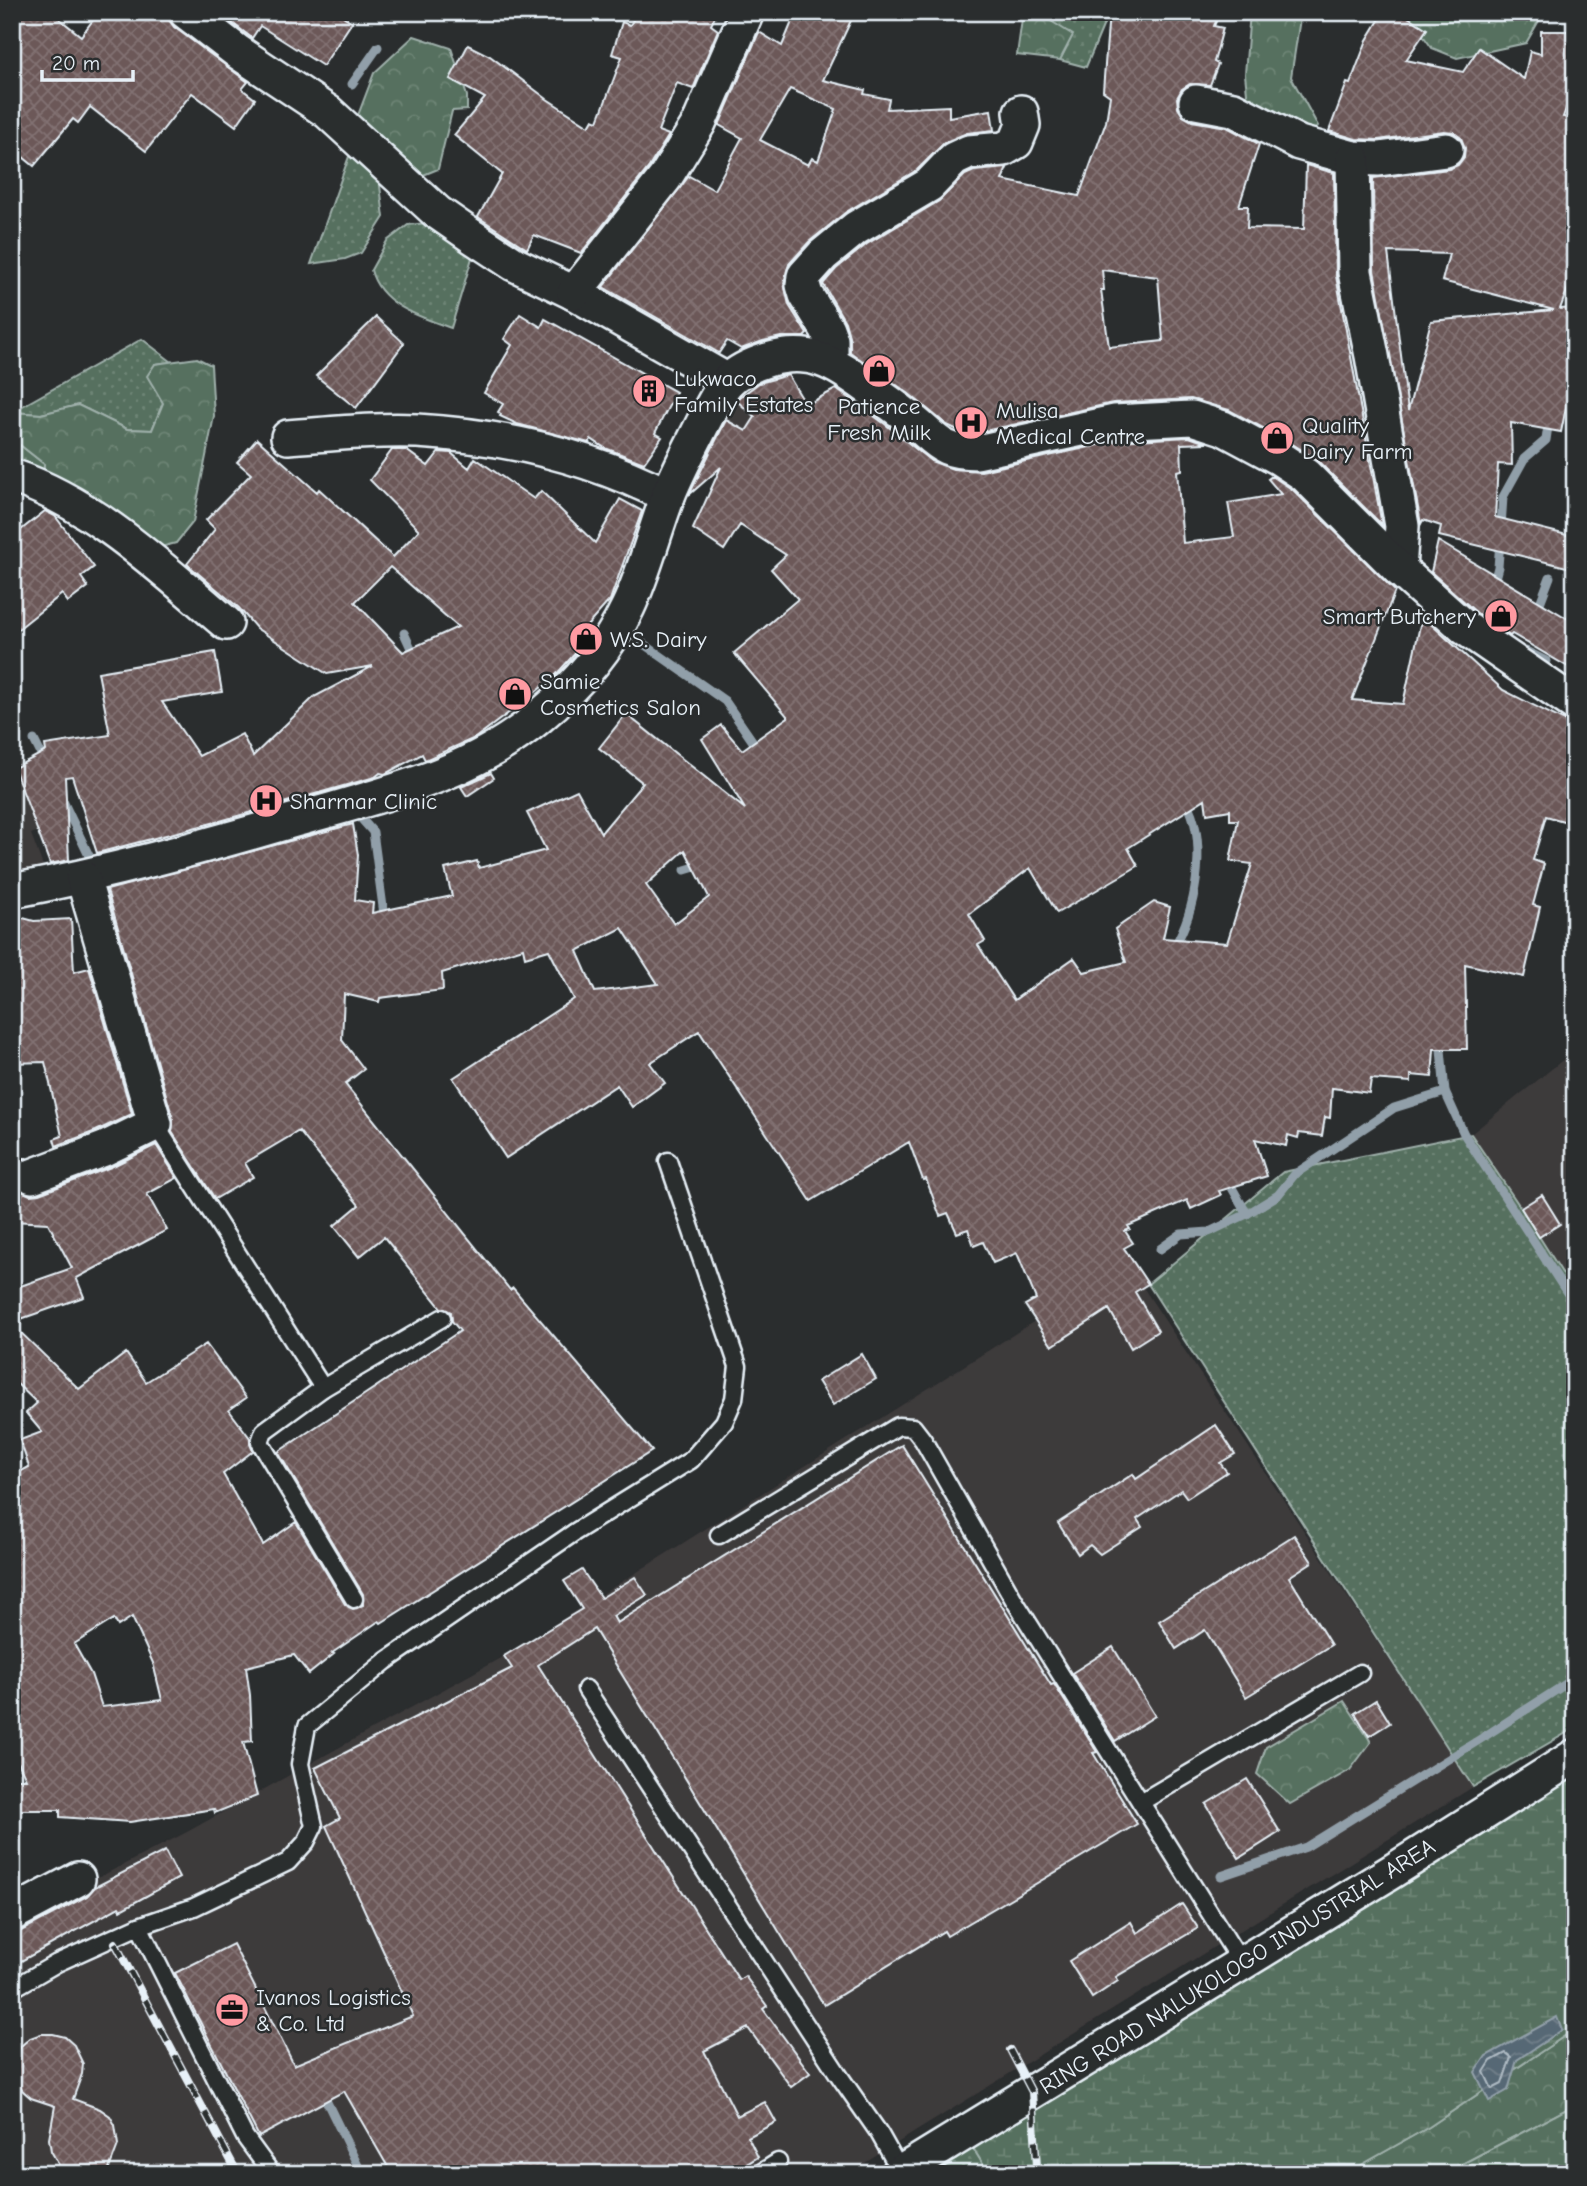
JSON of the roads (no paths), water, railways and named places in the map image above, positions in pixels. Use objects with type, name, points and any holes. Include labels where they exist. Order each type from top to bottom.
[{"type":"street","points":[[187,12],[238,52],[328,112],[437,212],[514,264],[574,293],[728,381]]},
{"type":"street","points":[[574,293],[665,178],[704,113],[747,12]]},
{"type":"street","points":[[1196,102],[1233,109],[1299,143],[1353,158],[1379,159],[1446,150]]},
{"type":"street","points":[[831,361],[831,340],[806,295],[804,276],[823,255],[856,228],[929,185],[954,159],[969,152],[1004,149],[1016,142],[1023,125],[1021,112]]},
{"type":"street","points":[[1353,158],[1355,272],[1402,526],[1399,569]]},
{"type":"street","points":[[12,891],[83,878],[377,797],[461,766],[495,749],[539,718],[596,659],[613,634],[636,586],[668,496],[694,440],[728,381],[747,368],[782,357],[806,355],[831,361],[912,420],[942,447],[958,452],[977,452],[1114,422],[1192,418],[1210,423],[1279,458],[1305,475],[1399,569],[1465,628],[1575,704]]},
{"type":"street","points":[[288,437],[415,431],[481,437],[542,448],[636,480],[668,496]]},
{"type":"street","points":[[12,476],[58,495],[104,523],[226,623]]},
{"type":"street","points":[[32,1176],[104,1149],[155,1124],[83,878]]},
{"type":"street","name":"RING ROAD NALUKOLOGO INDUSTRIAL AREA","points":[[899,2173],[1242,1964],[1575,1756]]},
{"type":"street","points":[[12,1914],[78,1879]]},
{"type":"lane","points":[[155,1124],[323,1388]]},
{"type":"lane","points":[[12,1989],[57,1963],[139,1926],[194,1907],[288,1862],[306,1842],[314,1826],[300,1764],[307,1726],[386,1661],[575,1532],[691,1460],[724,1422],[734,1399],[738,1366],[668,1161]]},
{"type":"lane","points":[[354,1599],[260,1442],[264,1431],[323,1388],[442,1318]]},
{"type":"lane","points":[[719,1535],[898,1426],[913,1427],[1014,1600],[1242,1964]]},
{"type":"lane","points":[[1141,1802],[1360,1673]]},
{"type":"lane","points":[[586,1689],[879,2133],[899,2173]]},
{"type":"lane","points":[[139,1926],[245,2137],[272,2174]]},
{"type":"lane","points":[[759,2174],[778,2162]]},
{"type":"water","points":[[1557,2017],[1562,2030],[1517,2060],[1508,2090],[1489,2101],[1475,2072],[1486,2056]]},
{"type":"waterway","points":[[352,84],[378,47]]},
{"type":"waterway","points":[[1083,411],[1103,408]]},
{"type":"waterway","points":[[1501,527],[1503,497],[1524,459],[1546,440],[1548,426]]},
{"type":"waterway","points":[[1493,586],[1500,541]]},
{"type":"waterway","points":[[1537,611],[1550,577]]},
{"type":"waterway","points":[[404,633],[416,659]]},
{"type":"waterway","points":[[638,640],[725,701],[758,749]]},
{"type":"waterway","points":[[1526,651],[1546,661]]},
{"type":"waterway","points":[[34,740],[46,764]]},
{"type":"waterway","points":[[62,799],[92,862]]},
{"type":"waterway","points":[[1178,940],[1195,889],[1198,851],[1192,815],[1185,800]]},
{"type":"waterway","points":[[358,815],[373,832],[385,922]]},
{"type":"waterway","points":[[685,870],[705,864]]},
{"type":"waterway","points":[[1440,1039],[1445,1092],[1464,1134],[1575,1305]]},
{"type":"waterway","points":[[1227,1179],[1247,1214],[1278,1195],[1295,1174],[1394,1108],[1445,1092]]},
{"type":"waterway","points":[[1160,1249],[1181,1234],[1209,1232],[1247,1214]]},
{"type":"waterway","points":[[1221,1876],[1306,1847],[1575,1678]]},
{"type":"waterway","points":[[322,2092],[362,2174]]},
{"type":"railway","points":[[115,1943],[238,2174]]},
{"type":"railway","points":[[1010,2050],[1032,2092],[1037,2166],[1035,2174]]},
{"type":"place","name":"Patience Fresh Milk","points":[[879,371]]},
{"type":"place","name":"Lukwaco Family Estates","points":[[649,391]]},
{"type":"place","name":"Mulisa Medical Centre","points":[[971,423]]},
{"type":"place","name":"Quality Dairy Farm","points":[[1277,438]]},
{"type":"place","name":"Smart Butchery","points":[[1501,616]]},
{"type":"place","name":"W.S. Dairy","points":[[586,639]]},
{"type":"place","name":"Samie Cosmetics Salon","points":[[515,694]]},
{"type":"place","name":"Sharmar Clinic","points":[[266,801]]},
{"type":"place","name":"Ivanos Logistics & Co. Ltd","points":[[232,2010]]}]
